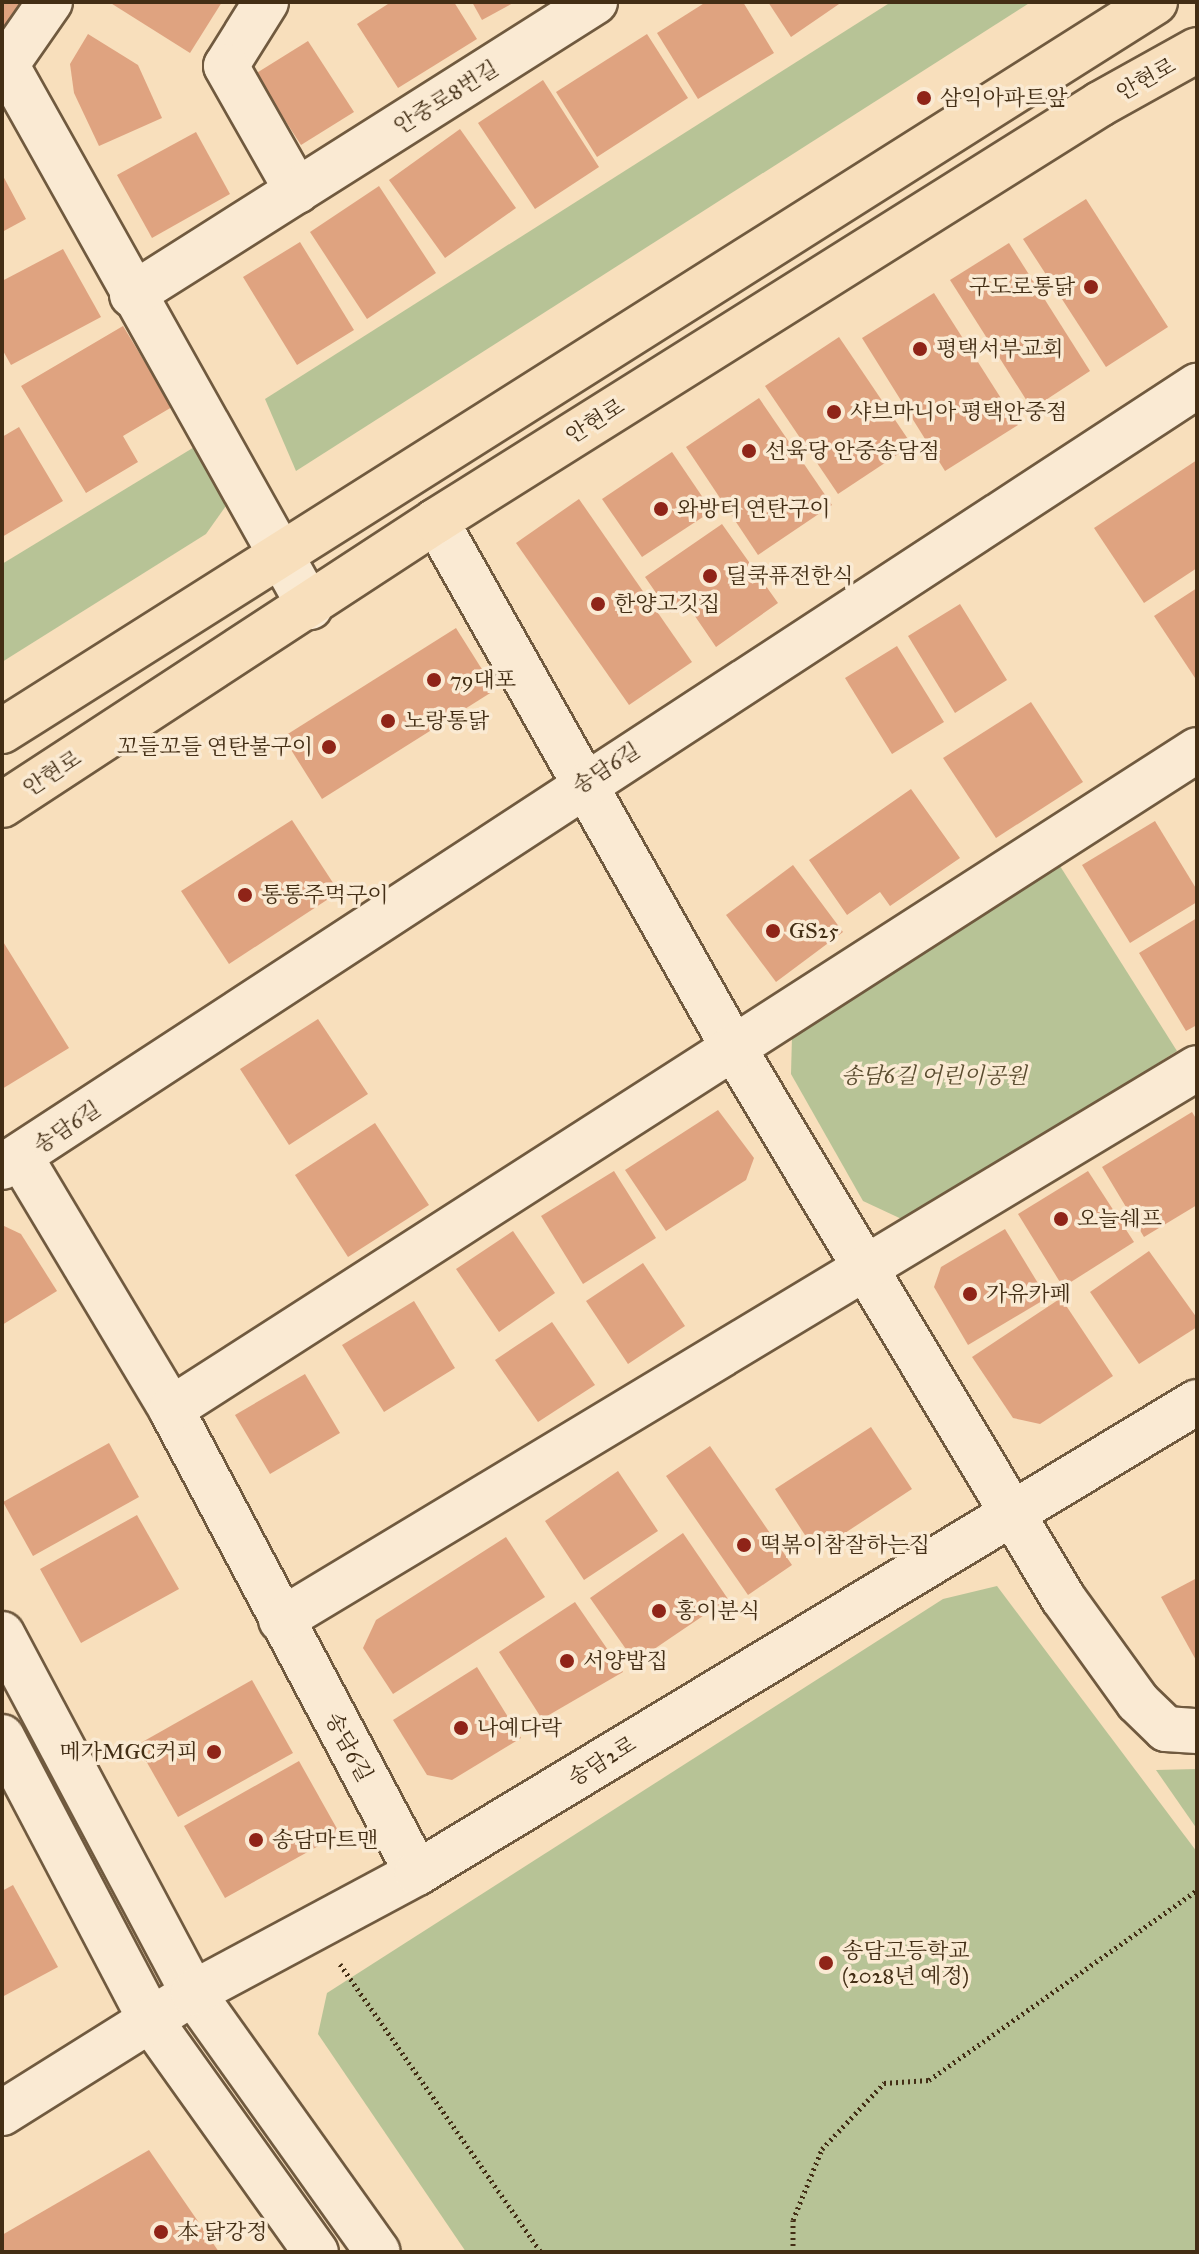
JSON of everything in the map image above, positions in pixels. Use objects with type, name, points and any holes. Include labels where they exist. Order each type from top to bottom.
[{"type":"main road","points":[[2,731],[282,556],[1133,7]]},
{"type":"main road","name":"안현로","points":[[2,805],[310,607],[436,521],[1100,104],[1197,50]]},
{"type":"street","points":[[50,2],[5,69],[310,607]]},
{"type":"street","points":[[266,2],[226,66],[297,191]]},
{"type":"street","name":"안중로8번길","points":[[132,295],[595,2]]},
{"type":"street","name":"송담6길","points":[[417,1873],[171,1409],[11,1162],[583,784],[1197,386]]},
{"type":"street","points":[[436,521],[733,1047],[864,1271],[1101,1657],[1138,1702],[1166,1729],[1197,1731]]},
{"type":"street","points":[[171,1409],[1197,750]]},
{"type":"street","points":[[281,1620],[1197,1068]]},
{"type":"street","name":"송담2로","points":[[2,2113],[193,1993],[417,1873],[1010,1512],[1197,1402]]},
{"type":"street","points":[[2,1634],[193,1993],[378,2252]]},
{"type":"street","points":[[2,1737],[151,2021],[316,2252]]},
{"type":"path","points":[[793,2252],[793,2220],[822,2149],[884,2083],[929,2080],[1197,1890]]},
{"type":"path","points":[[337,1960],[541,2252]]},
{"type":"green space","points":[[891,2],[1031,2],[296,471],[265,399]]},
{"type":"green space","points":[[196,446],[228,503],[206,534],[2,662],[2,564]]},
{"type":"green space","name":"송담6길 어린이공원","points":[[1060,866],[1177,1051],[908,1222],[863,1201],[791,1074],[792,1036]]},
{"type":"green space","name":"송담고등학교 (2028년 예정)","points":[[997,1586],[1197,1852],[1197,2252],[466,2252],[318,2034],[327,1993],[943,1599]]},
{"type":"green space","points":[[1197,1769],[1197,1829],[1156,1770]]},
{"type":"building","points":[[2,2],[25,2],[8,30],[2,22]]},
{"type":"building","points":[[109,2],[222,2],[190,53]]},
{"type":"building","points":[[391,2],[454,2],[477,39],[398,88],[357,24]]},
{"type":"building","points":[[472,2],[515,2],[482,20]]},
{"type":"building","points":[[706,2],[743,2],[774,53],[698,99],[657,33]]},
{"type":"building","points":[[768,2],[842,2],[791,37]]},
{"type":"building","points":[[88,34],[138,65],[162,118],[99,146],[74,93],[70,64]]},
{"type":"building","points":[[647,34],[688,98],[597,157],[556,92]]},
{"type":"building","points":[[308,41],[354,112],[301,145],[255,74]]},
{"type":"building","points":[[543,80],[599,167],[535,209],[478,123]]},
{"type":"building","points":[[460,129],[516,208],[445,258],[389,180]]},
{"type":"building","points":[[196,132],[230,194],[152,238],[117,175]]},
{"type":"building","points":[[2,174],[26,219],[2,232]]},
{"type":"building","points":[[379,186],[436,273],[367,319],[310,232]]},
{"type":"building","points":[[1086,199],[1168,327],[1106,367],[1023,239]]},
{"type":"building","points":[[300,242],[354,330],[297,365],[243,277]]},
{"type":"building","points":[[1009,243],[1090,371],[1032,409],[950,280]]},
{"type":"building","points":[[63,249],[101,317],[11,365],[2,349],[2,281]]},
{"type":"building","points":[[934,293],[1018,425],[945,471],[862,338]]},
{"type":"building","points":[[123,326],[172,407],[123,436],[138,462],[86,493],[21,386]]},
{"type":"building","points":[[839,337],[912,445],[838,494],[765,386]]},
{"type":"building","points":[[759,398],[832,505],[758,555],[686,447]]},
{"type":"building","points":[[19,427],[63,501],[2,537],[2,437]]},
{"type":"building","points":[[672,452],[712,511],[642,557],[602,499]]},
{"type":"building","points":[[1197,460],[1197,568],[1144,603],[1094,528]]},
{"type":"building","points":[[579,499],[692,662],[629,705],[516,543]]},
{"type":"building","points":[[722,524],[778,603],[716,647],[686,603],[670,613],[645,577]]},
{"type":"building","points":[[1197,588],[1197,681],[1154,616]]},
{"type":"building","points":[[960,604],[1007,680],[955,713],[908,636]]},
{"type":"building","points":[[456,628],[495,690],[322,799],[283,737]]},
{"type":"building","points":[[897,646],[944,722],[892,754],[845,678]]},
{"type":"building","points":[[1031,702],[1083,782],[996,838],[943,758]]},
{"type":"building","points":[[911,789],[960,858],[890,906],[880,892],[847,915],[809,860]]},
{"type":"building","points":[[292,820],[339,892],[229,964],[181,891]]},
{"type":"building","points":[[1155,821],[1197,890],[1197,902],[1130,943],[1082,865]]},
{"type":"building","points":[[793,865],[843,932],[776,982],[726,915]]},
{"type":"building","points":[[1197,918],[1197,1025],[1186,1031],[1139,953]]},
{"type":"building","points":[[2,940],[69,1048],[2,1089]]},
{"type":"building","points":[[318,1019],[368,1094],[289,1145],[240,1069]]},
{"type":"building","points":[[718,1110],[754,1158],[746,1180],[666,1231],[625,1170]]},
{"type":"building","points":[[1192,1112],[1197,1120],[1197,1205],[1144,1237],[1102,1167]]},
{"type":"building","points":[[375,1123],[429,1205],[348,1257],[295,1175]]},
{"type":"building","points":[[614,1171],[656,1238],[583,1284],[541,1216]]},
{"type":"building","points":[[1088,1171],[1134,1242],[1063,1287],[1018,1214]]},
{"type":"building","points":[[2,1225],[21,1234],[57,1291],[2,1325]]},
{"type":"building","points":[[1005,1229],[1047,1298],[968,1345],[934,1287],[941,1267]]},
{"type":"building","points":[[513,1231],[555,1293],[499,1332],[456,1269]]},
{"type":"building","points":[[1149,1251],[1197,1318],[1197,1327],[1139,1364],[1090,1292]]},
{"type":"building","points":[[643,1263],[685,1326],[628,1364],[586,1301]]},
{"type":"building","points":[[1061,1298],[1113,1376],[1040,1424],[1013,1418],[972,1357]]},
{"type":"building","points":[[414,1301],[455,1368],[384,1412],[342,1345]]},
{"type":"building","points":[[552,1322],[595,1385],[538,1422],[495,1360]]},
{"type":"building","points":[[305,1374],[340,1433],[270,1474],[235,1415]]},
{"type":"building","points":[[871,1427],[912,1489],[816,1552],[775,1489]]},
{"type":"building","points":[[109,1443],[139,1497],[33,1556],[3,1502]]},
{"type":"building","points":[[710,1446],[792,1565],[748,1595],[666,1476]]},
{"type":"building","points":[[618,1471],[658,1531],[584,1580],[545,1521]]},
{"type":"building","points":[[137,1515],[179,1589],[81,1643],[40,1569]]},
{"type":"building","points":[[683,1533],[728,1599],[635,1662],[590,1598]]},
{"type":"building","points":[[506,1537],[545,1597],[393,1694],[363,1648],[376,1620]]},
{"type":"building","points":[[1197,1578],[1197,1662],[1161,1597]]},
{"type":"building","points":[[575,1602],[623,1672],[542,1719],[499,1652]]},
{"type":"building","points":[[477,1667],[521,1738],[452,1780],[427,1775],[393,1720]]},
{"type":"building","points":[[252,1680],[293,1753],[178,1817],[137,1745]]},
{"type":"building","points":[[299,1761],[340,1834],[225,1898],[184,1826]]},
{"type":"building","points":[[13,1885],[58,1967],[2,1997],[2,1891]]},
{"type":"building","points":[[149,2150],[219,2252],[2,2252],[2,2235]]},
{"type":"place","name":"삼익아파트앞","points":[[924,98]]},
{"type":"place","name":"구도로통닭","points":[[1091,287]]},
{"type":"place","name":"평택서부교회","points":[[920,349]]},
{"type":"place","name":"샤브마니아 평택안중점","points":[[834,412]]},
{"type":"place","name":"선육당 안중송담점","points":[[749,451]]},
{"type":"place","name":"와방터 연탄구이","points":[[661,509]]},
{"type":"place","name":"딜쿡퓨전한식","points":[[710,576]]},
{"type":"place","name":"한양고깃집","points":[[598,604]]},
{"type":"place","name":"79대포","points":[[434,680]]},
{"type":"place","name":"노랑통닭","points":[[388,721]]},
{"type":"place","name":"꼬들꼬들 연탄불구이","points":[[329,747]]},
{"type":"place","name":"통통주먹구이","points":[[245,895]]},
{"type":"place","name":"GS25","points":[[773,931]]},
{"type":"place","name":"오늘쉐프","points":[[1061,1219]]},
{"type":"place","name":"가유카페","points":[[970,1294]]},
{"type":"place","name":"떡볶이참잘하는집","points":[[744,1545]]},
{"type":"place","name":"홍이분식","points":[[659,1611]]},
{"type":"place","name":"서양밥집","points":[[567,1661]]},
{"type":"place","name":"나예다락","points":[[461,1728]]},
{"type":"place","name":"메가MGC커피","points":[[214,1752]]},
{"type":"place","name":"송담마트맨","points":[[256,1840]]},
{"type":"place","name":"송담고등학교 (2028년 예정)","points":[[826,1963]]},
{"type":"place","name":"本 닭강정","points":[[161,2232]]}]
